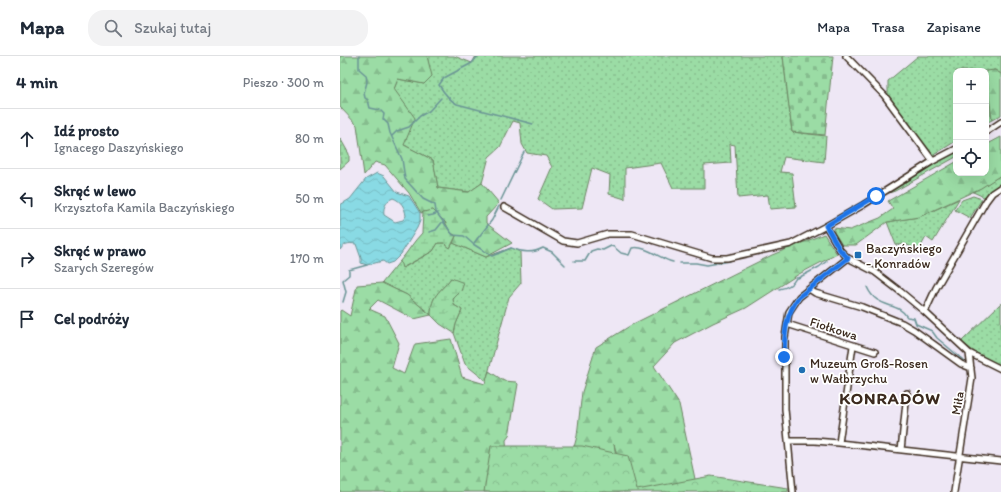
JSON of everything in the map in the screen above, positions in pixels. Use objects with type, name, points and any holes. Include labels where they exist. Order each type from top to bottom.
[{"type":"street","points":[[846,56],[884,96],[933,161]]},
{"type":"street","points":[[989,130],[1001,122]]},
{"type":"street","points":[[504,207],[563,241],[577,243],[608,234],[632,234],[712,258],[727,258],[791,244],[863,205],[933,161],[953,151]]},
{"type":"street","points":[[925,312],[936,288],[986,201],[1001,187]]},
{"type":"street","points":[[826,226],[840,250],[848,258],[875,272],[925,312],[969,353],[1001,369]]},
{"type":"street","points":[[794,492],[785,404],[784,357],[789,312],[799,297],[848,258]]},
{"type":"street","points":[[809,289],[814,293],[856,305],[902,323],[961,364],[971,368]]},
{"type":"street","name":"Fiołkowa","points":[[787,324],[875,352]]},
{"type":"street","points":[[839,443],[854,346]]},
{"type":"street","name":"Miła","points":[[954,492],[972,378],[969,353]]},
{"type":"street","points":[[900,450],[907,393]]},
{"type":"street","points":[[788,440],[815,440],[1001,461]]},
{"type":"green space","points":[[340,56],[427,56],[432,76],[424,84],[398,79],[394,89],[415,118],[404,145],[433,160],[438,188],[469,192],[482,183],[499,203],[486,217],[486,223],[512,243],[486,257],[453,243],[456,236],[450,232],[445,222],[433,210],[421,213],[409,193],[385,165],[375,162],[364,175],[357,125],[340,107]]},
{"type":"green space","points":[[427,56],[454,56],[472,63],[476,56],[783,56],[792,132],[826,136],[824,162],[784,157],[780,172],[792,173],[796,207],[770,209],[768,195],[738,198],[735,145],[730,144],[731,163],[704,165],[704,188],[673,188],[661,163],[625,168],[625,199],[609,194],[610,175],[592,168],[582,208],[552,209],[538,199],[552,167],[546,156],[527,153],[522,144],[520,123],[513,121],[500,147],[489,157],[482,183],[469,192],[438,188],[433,160],[404,145],[394,89],[398,79],[424,84],[431,76]]},
{"type":"green space","points":[[783,56],[833,56],[825,135],[792,132]]},
{"type":"green space","points":[[918,56],[1001,56],[1001,74],[995,70],[989,71],[989,68],[953,68],[953,143],[932,156],[888,99],[888,81]]},
{"type":"green space","points":[[995,70],[1001,74],[1001,115],[992,120],[989,96],[989,71]]},
{"type":"green space","points":[[989,96],[992,120],[989,122]]},
{"type":"green space","points":[[1001,137],[1001,175],[981,188],[919,217],[887,222],[856,245],[842,245],[834,232],[834,228],[850,230],[880,218],[893,209],[888,201],[953,164],[953,176],[989,176],[989,143]]},
{"type":"green space","points":[[340,138],[349,154],[349,161],[340,169]]},
{"type":"green space","points":[[953,154],[953,159],[895,191],[886,194],[908,179]]},
{"type":"green space","points":[[1001,175],[1001,184],[984,197],[973,192]]},
{"type":"green space","points":[[973,196],[982,199],[970,218],[955,210],[962,200]]},
{"type":"green space","points":[[959,199],[933,242],[926,237],[919,250],[905,244],[896,245],[887,222],[919,217]]},
{"type":"green space","points":[[433,210],[445,222],[450,232],[456,236],[450,248],[444,243],[438,243],[433,251],[402,268],[400,261],[422,233],[423,212]]},
{"type":"green space","points":[[824,234],[837,254],[799,274],[746,308],[675,343],[654,366],[679,404],[695,479],[691,489],[623,492],[621,472],[614,444],[622,492],[562,492],[577,436],[582,392],[596,347],[633,324],[772,255]]},
{"type":"green space","points":[[438,243],[444,243],[450,248],[453,243],[486,257],[511,248],[520,252],[521,283],[509,297],[486,381],[465,364],[454,333],[462,310],[454,305],[453,299],[461,291],[451,278],[434,298],[431,308],[431,315],[407,295],[382,283],[400,261],[403,268],[433,251]]},
{"type":"green space","points":[[451,278],[464,283],[461,291],[453,299],[454,305],[462,310],[454,333],[440,324],[431,315],[431,308],[434,298]]},
{"type":"green space","points":[[382,283],[407,295],[431,315],[414,319],[378,300],[369,309],[385,316],[399,343],[392,368],[404,374],[415,344],[451,339],[462,377],[485,384],[489,371],[504,381],[516,382],[518,384],[509,436],[506,440],[509,492],[340,492],[340,311],[341,310],[350,316],[357,285]]},
{"type":"green space","points":[[1001,303],[1001,366],[986,360],[961,342]]},
{"type":"green space","points":[[491,446],[582,446],[628,456],[637,490],[711,476],[788,488],[788,492],[484,492]]},
{"type":"water","points":[[377,173],[384,176],[397,192],[409,196],[420,213],[420,221],[417,228],[401,254],[393,262],[387,264],[383,261],[367,265],[361,263],[361,258],[356,244],[347,244],[340,250],[340,205],[350,199],[366,179]],"holes":[[[393,198],[398,201],[405,210],[406,216],[403,220],[395,222],[384,215],[385,205]]]},
{"type":"waterway","points":[[359,56],[359,69],[366,75],[367,82],[364,93],[365,98],[368,100],[370,108],[380,110],[384,114],[383,119],[388,124],[390,133],[402,159],[405,179],[423,199],[435,205],[436,212],[453,235],[464,236],[473,244],[492,256],[511,248],[527,252],[543,248],[552,252],[565,265]]},
{"type":"waterway","points":[[478,56],[472,63],[444,78],[439,85],[445,93],[457,104],[533,124]]},
{"type":"waterway","points":[[392,136],[397,131],[409,127],[420,116],[429,111],[441,98]]},
{"type":"waterway","points":[[501,200],[524,152]]},
{"type":"waterway","points":[[474,243],[492,220],[499,206]]},
{"type":"waterway","points":[[428,216],[438,213]]},
{"type":"waterway","points":[[429,232],[436,230],[444,220]]},
{"type":"waterway","points":[[574,261],[585,261],[591,251],[597,249],[603,250],[611,246],[621,253],[629,255],[632,248],[642,248],[673,262]]},
{"type":"waterway","points":[[680,263],[707,265],[730,261]]},
{"type":"waterway","points":[[779,289],[784,288],[796,278],[819,267],[827,261]]},
{"type":"waterway","points":[[343,302],[346,292],[343,280],[349,275],[349,270],[367,265]]},
{"type":"waterway","points":[[867,287],[876,299],[898,309],[907,317],[914,318],[916,324],[932,331],[937,338],[965,363]]},
{"type":"place","name":"Baczyńskiego - Konradów","points":[[858,255]]},
{"type":"place","name":"Muzeum Groß-Rosen w Wałbrzychu","points":[[802,370]]},
{"type":"district","name":"KONRADÓW","points":[[890,398]]},
{"type":"route","points":[[784,357],[785,337],[789,312],[793,305],[799,297],[848,258],[840,250],[826,226],[876,196]]}]
